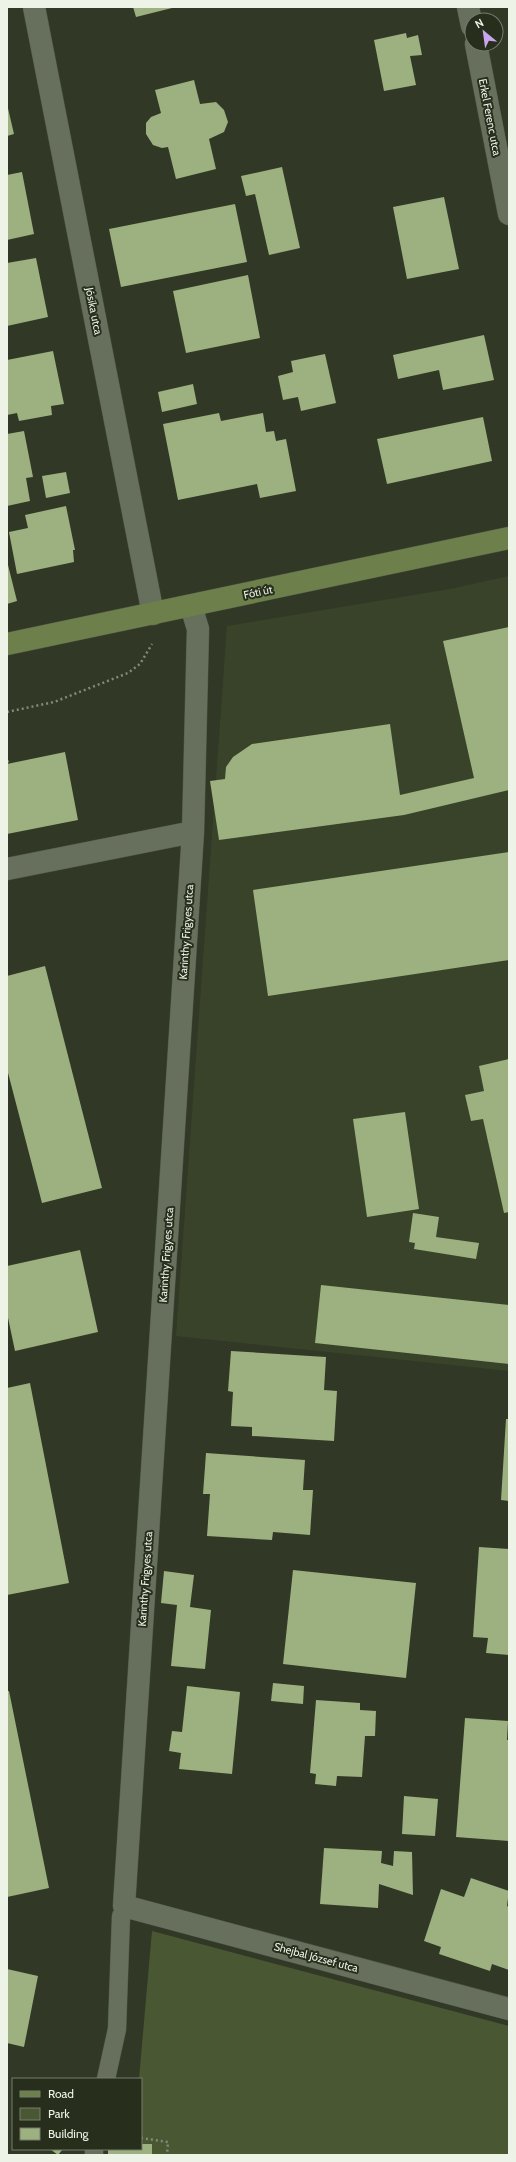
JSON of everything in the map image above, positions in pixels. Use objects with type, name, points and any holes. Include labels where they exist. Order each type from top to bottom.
[{"type":"main road","name":"Fóti út","points":[[7,644],[509,538]]},
{"type":"street","name":"Jósika utca","points":[[34,7],[153,614]]},
{"type":"street","name":"Erkel Ferenc utca","points":[[478,52],[509,214]]},
{"type":"street","name":"Karinthy Frigyes utca","points":[[122,1911],[193,832],[198,630],[191,606]]},
{"type":"street","points":[[7,869],[193,832]]},
{"type":"street","name":"Shejbal József utca","points":[[122,1911],[509,2009]]},
{"type":"lane","points":[[106,2078],[117,2028],[122,1911]]},
{"type":"path","points":[[7,712],[54,702],[128,673],[140,664],[152,644],[198,630]]},
{"type":"path","points":[[142,2138],[168,2142],[167,2155]]},
{"type":"shaded area","points":[[509,576],[509,1371],[176,1336],[227,626],[450,589]]},
{"type":"green space","points":[[152,1931],[509,2026],[509,2155],[132,2155],[142,2150],[142,2078],[139,2078]]},
{"type":"building","points":[[133,7],[172,7],[172,8],[136,17]]},
{"type":"building","points":[[406,33],[407,38],[418,35],[422,55],[410,56],[416,85],[384,91],[374,40]]},
{"type":"building","points":[[194,80],[200,104],[216,102],[224,110],[228,122],[224,132],[209,139],[216,169],[176,179],[168,147],[162,148],[153,145],[146,134],[146,123],[151,117],[161,113],[155,90]]},
{"type":"building","points":[[7,104],[14,134],[7,136]]},
{"type":"building","points":[[282,167],[300,248],[269,255],[255,194],[246,196],[241,176]]},
{"type":"building","points":[[22,172],[34,234],[7,240],[7,175]]},
{"type":"building","points":[[444,197],[459,269],[407,279],[393,207]]},
{"type":"building","points":[[235,204],[247,262],[121,287],[109,229]]},
{"type":"building","points":[[36,258],[48,317],[7,326],[7,263]]},
{"type":"building","points":[[248,275],[260,338],[186,353],[173,291]]},
{"type":"building","points":[[484,335],[494,380],[443,390],[439,370],[398,379],[393,355]]},
{"type":"building","points":[[53,351],[64,404],[51,406],[52,415],[19,421],[17,413],[7,415],[7,360]]},
{"type":"building","points":[[325,354],[336,403],[301,411],[298,397],[283,400],[278,376],[293,372],[291,361]]},
{"type":"building","points":[[193,384],[197,404],[162,412],[158,392]]},
{"type":"building","points":[[219,413],[221,421],[263,413],[266,432],[274,431],[276,441],[286,439],[296,491],[260,498],[257,484],[178,500],[163,424]]},
{"type":"building","points":[[483,417],[492,461],[387,484],[377,439]]},
{"type":"building","points":[[24,431],[33,477],[26,478],[30,501],[7,506],[7,434]]},
{"type":"building","points":[[66,472],[70,493],[46,498],[42,476]]},
{"type":"building","points":[[66,506],[75,550],[73,550],[74,562],[17,574],[9,532],[28,528],[25,515]]},
{"type":"building","points":[[7,561],[17,601],[7,604]]},
{"type":"building","points":[[509,627],[509,790],[404,815],[219,840],[210,781],[225,779],[226,767],[233,757],[252,744],[390,724],[400,795],[474,778],[443,641]]},
{"type":"building","points":[[65,752],[78,820],[7,834],[7,764]]},
{"type":"building","points":[[509,852],[509,960],[268,996],[253,890]]},
{"type":"building","points":[[45,966],[102,1188],[42,1203],[7,1069],[7,976]]},
{"type":"building","points":[[509,1059],[509,1212],[504,1213],[483,1119],[471,1121],[465,1095],[484,1091],[479,1066]]},
{"type":"building","points":[[405,1112],[419,1209],[367,1217],[353,1119]]},
{"type":"building","points":[[413,1213],[439,1217],[436,1237],[479,1243],[476,1259],[414,1249],[415,1243],[409,1242]]},
{"type":"building","points":[[80,1250],[98,1332],[15,1351],[7,1313],[7,1266]]},
{"type":"building","points":[[321,1285],[509,1305],[509,1364],[315,1343]]},
{"type":"building","points":[[231,1351],[326,1357],[324,1390],[337,1391],[334,1441],[252,1436],[252,1427],[231,1426],[233,1392],[228,1391]]},
{"type":"building","points":[[30,1383],[69,1583],[7,1595],[7,1388]]},
{"type":"building","points":[[506,1419],[509,1419],[509,1501],[501,1500]]},
{"type":"building","points":[[206,1453],[305,1460],[303,1490],[313,1490],[310,1535],[273,1532],[272,1540],[207,1536],[210,1494],[203,1494]]},
{"type":"building","points":[[479,1547],[509,1549],[509,1655],[486,1653],[488,1638],[473,1637]]},
{"type":"building","points":[[293,1570],[416,1583],[406,1678],[283,1664]]},
{"type":"building","points":[[164,1571],[194,1575],[190,1607],[211,1610],[205,1669],[171,1666],[177,1605],[161,1603]]},
{"type":"building","points":[[273,1683],[304,1686],[303,1704],[271,1701]]},
{"type":"building","points":[[187,1686],[240,1692],[232,1774],[179,1769],[181,1753],[169,1751],[172,1731],[182,1732]]},
{"type":"building","points":[[7,1691],[9,1691],[49,1888],[7,1897]]},
{"type":"building","points":[[316,1700],[360,1703],[360,1710],[376,1711],[375,1736],[365,1736],[362,1777],[337,1776],[336,1786],[315,1784],[316,1774],[310,1773]]},
{"type":"building","points":[[465,1718],[508,1721],[509,1841],[456,1837]]},
{"type":"building","points":[[404,1796],[438,1799],[435,1836],[402,1834]]},
{"type":"building","points":[[324,1848],[382,1851],[381,1863],[393,1866],[394,1851],[412,1852],[413,1895],[379,1884],[378,1908],[320,1904]]},
{"type":"building","points":[[471,1878],[509,1891],[507,1906],[509,1907],[509,1970],[492,1964],[490,1971],[439,1954],[441,1947],[424,1941],[441,1889],[464,1897]]},
{"type":"building","points":[[7,1969],[38,1976],[24,2047],[7,2043]]},
{"type":"building","points":[[142,2144],[152,2144],[152,2155],[108,2155],[108,2150],[142,2150]]},
{"type":"building","points":[[51,2150],[62,2150],[58,2155]]}]
